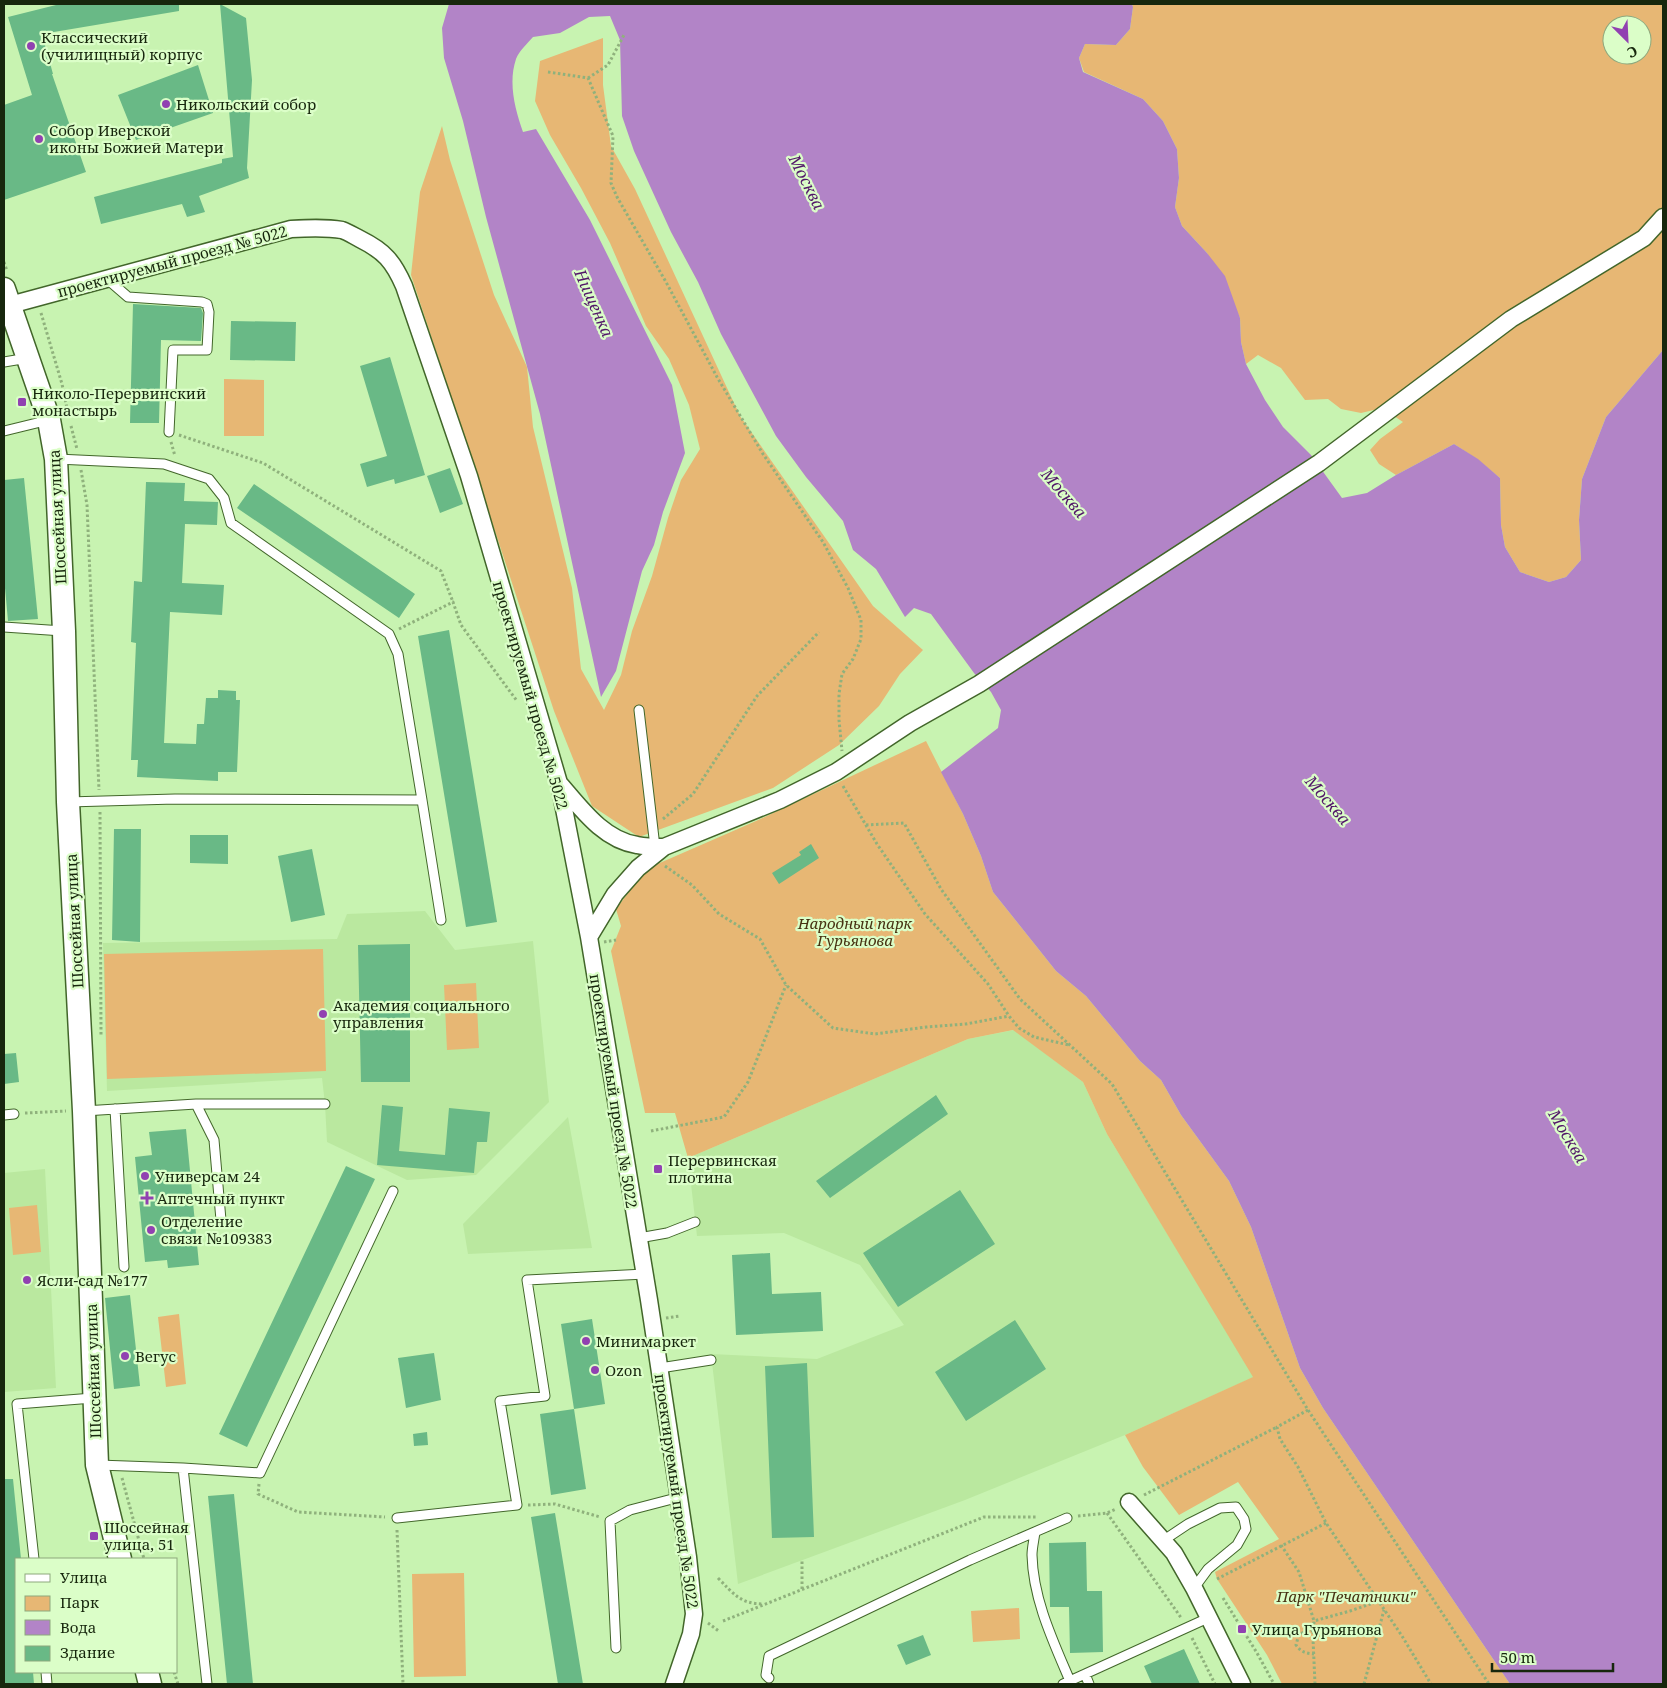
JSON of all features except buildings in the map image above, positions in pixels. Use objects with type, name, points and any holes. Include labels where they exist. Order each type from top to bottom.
[{"type":"main road","name":"Шоссейная улица","points":[[7,297],[49,420],[56,459],[64,631],[68,802],[84,1110],[93,1398],[97,1465],[120,1558]]},
{"type":"street","points":[[589,937],[615,894],[660,847],[780,800],[840,769],[910,723],[979,684],[1319,463],[1511,319],[1644,238],[1663,218]]},
{"type":"street","name":"проектируемый проезд № 5022","points":[[7,297],[36,297],[291,229],[321,228],[344,231],[376,247],[396,268],[404,286],[469,476],[559,783],[589,937],[680,1498],[694,1614],[691,1634],[674,1684]]},
{"type":"street","points":[[559,783],[594,822],[614,837],[635,845],[660,847]]},
{"type":"street","points":[[1129,1502],[1174,1553],[1194,1588],[1242,1684]]},
{"type":"lane","points":[[106,278],[128,297],[202,302],[207,304],[209,312],[207,350],[173,350],[168,432]]},
{"type":"lane","points":[[4,362],[29,358]]},
{"type":"lane","points":[[4,431],[49,420]]},
{"type":"lane","points":[[56,459],[164,464],[209,479],[224,498],[231,523],[389,634],[398,654],[441,920]]},
{"type":"lane","points":[[4,627],[64,631]]},
{"type":"lane","points":[[638,710],[652,828],[660,847]]},
{"type":"lane","points":[[68,802],[175,799],[422,800]]},
{"type":"lane","points":[[84,1110],[196,1104],[325,1104]]},
{"type":"lane","points":[[196,1104],[214,1140],[222,1220]]},
{"type":"lane","points":[[115,1109],[124,1267]]},
{"type":"lane","points":[[4,1115],[14,1114]]},
{"type":"lane","points":[[97,1465],[260,1473],[393,1191]]},
{"type":"lane","points":[[639,1238],[667,1233],[695,1222]]},
{"type":"lane","points":[[397,1518],[517,1505],[500,1402],[545,1396],[527,1280],[645,1274]]},
{"type":"lane","points":[[660,1368],[712,1360]]},
{"type":"lane","points":[[34,1558],[17,1404],[93,1398]]},
{"type":"lane","points":[[183,1468],[206,1684]]},
{"type":"lane","points":[[616,1648],[610,1521],[630,1510],[680,1498]]},
{"type":"lane","points":[[1164,1540],[1188,1524],[1220,1508],[1236,1508],[1244,1519],[1246,1530],[1237,1545],[1208,1569],[1194,1588]]},
{"type":"lane","points":[[769,1678],[766,1675],[769,1656],[970,1560],[1066,1518]]},
{"type":"lane","points":[[1035,1532],[1032,1554],[1037,1594],[1066,1682],[1208,1618]]},
{"type":"lane","points":[[1085,1674],[1089,1684]]},
{"type":"path","points":[[548,72],[588,78],[608,65],[624,35]]},
{"type":"path","points":[[588,78],[613,136],[611,183],[617,197],[666,282],[717,377],[763,454],[827,550],[848,588],[861,620],[861,639],[853,659],[842,674],[839,694],[840,769],[866,825],[925,914],[988,984],[1019,1028],[1034,1037],[1071,1046]]},
{"type":"path","points":[[36,297],[62,384],[87,505],[100,801],[101,1040]]},
{"type":"path","points":[[168,432],[178,469]]},
{"type":"path","points":[[168,432],[263,463],[441,571],[460,625],[518,702]]},
{"type":"path","points":[[389,634],[453,602]]},
{"type":"path","points":[[652,828],[694,794],[757,696],[819,632]]},
{"type":"path","points":[[866,825],[904,823],[941,889],[1020,999],[1112,1084],[1308,1410],[1489,1684]]},
{"type":"path","points":[[663,864],[692,885],[719,914],[760,939],[786,985],[833,1028],[875,1034],[966,1024],[1009,1016]]},
{"type":"path","points":[[651,1131],[724,1117],[748,1082],[786,985]]},
{"type":"path","points":[[14,1114],[84,1110]]},
{"type":"path","points":[[723,1621],[984,1517],[1066,1518],[1107,1514],[1308,1410]]},
{"type":"path","points":[[1278,1427],[1280,1438],[1298,1467],[1326,1523],[1379,1601],[1431,1684]]},
{"type":"path","points":[[119,1466],[144,1558]]},
{"type":"path","points":[[258,1494],[298,1512],[397,1518],[402,1684]]},
{"type":"path","points":[[517,1505],[555,1504],[610,1521]]},
{"type":"path","points":[[1107,1514],[1187,1627],[1214,1684]]},
{"type":"path","points":[[1217,1579],[1326,1523]]},
{"type":"path","points":[[1282,1545],[1299,1572],[1314,1621],[1315,1684]]},
{"type":"path","points":[[802,1560],[802,1589]]},
{"type":"path","points":[[718,1578],[736,1596],[750,1604],[767,1604]]},
{"type":"path","points":[[1223,1598],[1274,1684]]},
{"type":"path","points":[[1314,1621],[1379,1601]]},
{"type":"path","points":[[1364,1684],[1384,1610]]},
{"type":"path","points":[[1313,1630],[1299,1634],[1296,1644],[1305,1653],[1314,1654]]},
{"type":"shaded area","name":"Академия социального управления","points":[[425,911],[455,950],[533,941],[549,1102],[476,1175],[407,1180],[327,1142],[322,1078],[107,1091],[103,943],[337,939],[347,914]]},
{"type":"shaded area","points":[[1014,1030],[1083,1082],[1107,1134],[1254,1377],[1125,1435],[965,1500],[738,1584],[711,1354],[817,1359],[904,1325],[860,1265],[784,1233],[697,1236],[688,1158],[968,1039]]},
{"type":"shaded area","points":[[568,1117],[592,1248],[468,1254],[463,1224]]},
{"type":"shaded area","name":"Ясли-сад №177","points":[[45,1169],[56,1388],[4,1392],[4,1173]]},
{"type":"green space","points":[[1132,4],[1663,4],[1663,350],[1606,417],[1582,479],[1579,520],[1581,560],[1566,577],[1549,582],[1520,572],[1505,547],[1501,525],[1500,478],[1477,459],[1454,444],[1396,475],[1379,464],[1370,450],[1380,439],[1403,422],[1382,408],[1361,413],[1341,409],[1328,399],[1305,400],[1281,368],[1258,355],[1246,364],[1241,342],[1240,318],[1207,253],[1182,226],[1175,207],[1179,178],[1177,149],[1163,121],[1143,99],[1084,72],[1079,58],[1085,44],[1116,45],[1130,29]]},
{"type":"green space","points":[[603,38],[603,85],[611,146],[635,189],[740,416],[873,606],[923,650],[900,674],[879,706],[839,745],[773,788],[639,837],[592,806],[554,711],[411,275],[420,192],[442,126],[450,160],[494,295],[527,367],[533,427],[572,588],[581,669],[604,710],[621,675],[632,631],[652,576],[681,480],[700,449],[689,405],[669,359],[646,326],[610,243],[550,135],[535,101],[540,61]]},
{"type":"green space","points":[[224,379],[264,380],[264,436],[224,436]]},
{"type":"green space","name":"Народный парк Гурьянова","points":[[926,741],[963,814],[981,856],[993,892],[1056,971],[1086,996],[1140,1061],[1161,1080],[1181,1115],[1229,1181],[1251,1227],[1300,1368],[1323,1408],[1510,1684],[1282,1684],[1267,1655],[1217,1579],[1215,1572],[1279,1539],[1238,1482],[1179,1515],[1143,1467],[1125,1435],[1253,1377],[1107,1134],[1083,1082],[1013,1030],[968,1039],[688,1158],[675,1113],[645,1113],[611,951],[621,926],[616,909],[646,869],[756,821]]},
{"type":"green space","points":[[323,949],[326,1071],[107,1079],[104,954]]},
{"type":"green space","points":[[476,983],[479,1048],[447,1050],[444,985]]},
{"type":"green space","points":[[37,1205],[41,1252],[13,1255],[9,1208]]},
{"type":"green space","points":[[179,1314],[186,1384],[166,1387],[158,1317]]},
{"type":"green space","points":[[464,1573],[466,1676],[414,1677],[412,1574]]},
{"type":"green space","points":[[1019,1608],[1020,1639],[973,1642],[971,1611]]},
{"type":"water","points":[[449,4],[1132,4],[1130,29],[1116,45],[1085,44],[1079,58],[1083,72],[1143,99],[1163,121],[1177,149],[1179,178],[1175,207],[1182,226],[1225,276],[1240,318],[1241,342],[1246,364],[1265,400],[1283,427],[1311,455],[1342,498],[1367,493],[1454,444],[1478,459],[1500,478],[1501,525],[1505,547],[1520,572],[1549,582],[1566,577],[1581,560],[1579,520],[1582,479],[1606,417],[1663,350],[1663,1684],[1510,1684],[1323,1408],[1300,1368],[1251,1227],[1229,1181],[1181,1115],[1161,1080],[1140,1061],[1086,996],[1056,971],[993,892],[981,856],[963,814],[941,772],[998,728],[1001,710],[991,692],[974,673],[931,614],[914,608],[905,617],[876,569],[853,550],[843,521],[806,477],[776,436],[721,334],[698,282],[671,232],[634,151],[622,116],[620,40],[610,16],[589,17],[560,33],[533,37],[517,56],[513,77],[515,105],[523,132],[536,129],[590,220],[672,385],[685,453],[663,512],[654,545],[642,571],[616,671],[601,697],[540,414],[486,217],[463,121],[444,58],[442,28]]},
{"type":"place","name":"Классический (училищный) корпус","points":[[31,46]]},
{"type":"place","name":"Никольский собор","points":[[166,104]]},
{"type":"place","name":"Собор Иверской иконы Божией Матери","points":[[39,139]]},
{"type":"place","name":"Николо-Перервинский монастырь","points":[[22,402]]},
{"type":"place","name":"Академия социального управления","points":[[323,1014]]},
{"type":"place","name":"Перервинская плотина","points":[[658,1169]]},
{"type":"place","name":"Универсам 24","points":[[145,1176]]},
{"type":"place","name":"Аптечный пункт","points":[[147,1198]]},
{"type":"place","name":"Отделение связи №109383","points":[[151,1230]]},
{"type":"place","name":"Ясли-сад №177","points":[[27,1280]]},
{"type":"place","name":"Минимаркет","points":[[586,1341]]},
{"type":"place","name":"Вегус","points":[[125,1356]]},
{"type":"place","name":"Ozon","points":[[595,1370]]},
{"type":"place","name":"Шоссейная улица, 51","points":[[94,1536]]},
{"type":"place","name":"Улица Гурьянова","points":[[1242,1629]]},
{"type":"water label","name":"Москва","points":[[807,182]]},
{"type":"water label","name":"Нищенка","points":[[594,303]]},
{"type":"water label","name":"Москва","points":[[1064,493]]},
{"type":"water label","name":"Москва","points":[[1328,800]]},
{"type":"water label","name":"Москва","points":[[1568,1136]]},
{"type":"park label","name":"Парк \"Печатники\"","points":[[1346,1596]]}]
